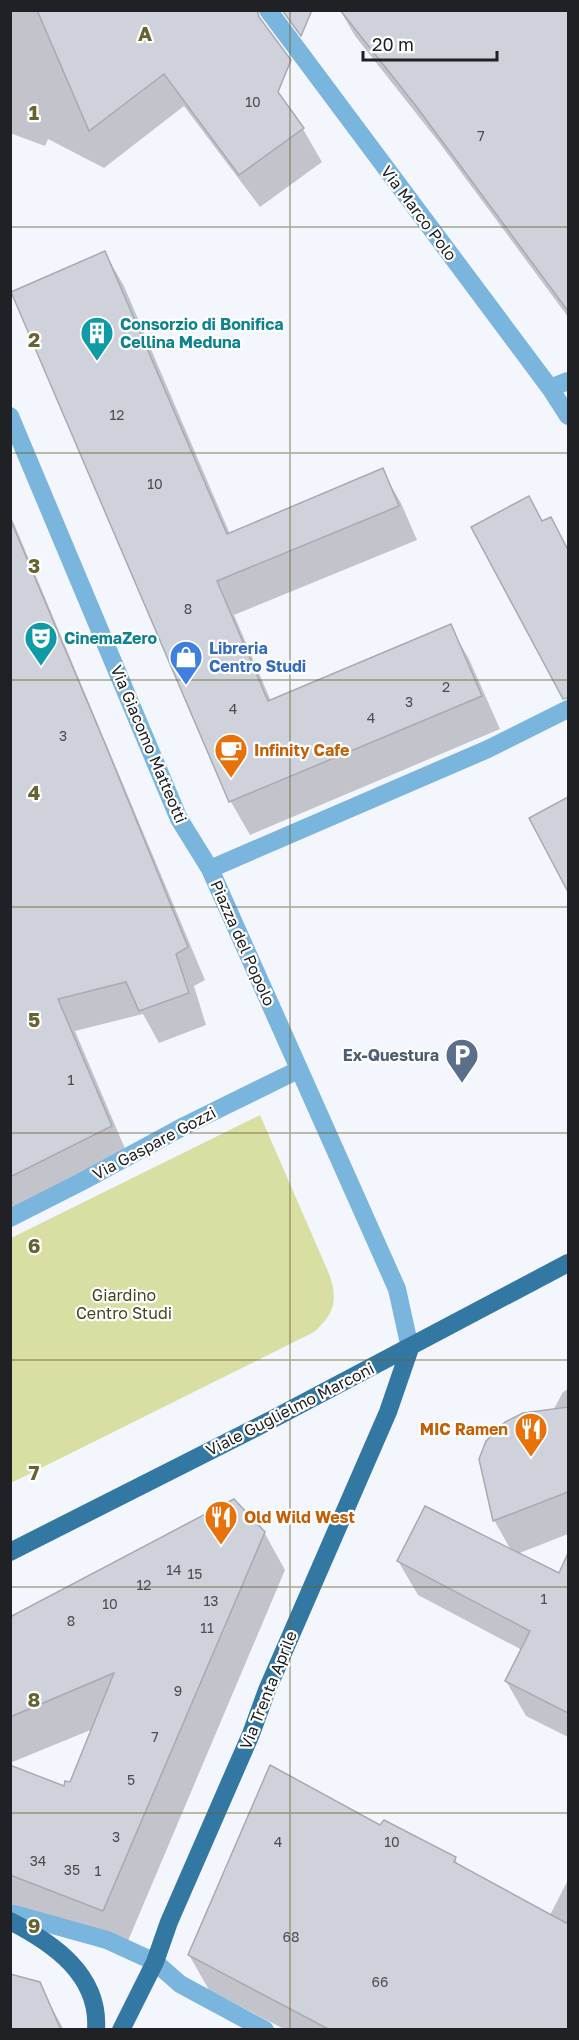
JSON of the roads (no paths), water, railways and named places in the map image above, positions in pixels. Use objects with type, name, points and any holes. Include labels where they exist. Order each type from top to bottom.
[{"type":"main road","name":"Viale Guglielmo Marconi","points":[[10,1552],[271,1420],[568,1263]]},
{"type":"main road","name":"Via Trenta Aprile","points":[[121,2030],[154,1962],[169,1922],[251,1734],[267,1690],[388,1412],[410,1347]]},
{"type":"main road","points":[[10,1921],[35,1934],[71,1961],[89,1989],[97,2019],[96,2030]]},
{"type":"street","name":"Via Marco Polo","points":[[268,10],[550,388],[568,416]]},
{"type":"street","points":[[550,388],[568,381]]},
{"type":"street","name":"Via Giacomo Matteotti","points":[[10,416],[179,819],[210,869]]},
{"type":"street","name":"Piazza del Popolo","points":[[410,1347],[397,1289],[210,869],[488,748],[568,709]]},
{"type":"street","name":"Via Gaspare Gozzi","points":[[10,1218],[186,1125],[298,1070]]},
{"type":"street","points":[[10,1912],[107,1940],[154,1962],[180,1984],[265,2030]]},
{"type":"place","name":"Consorzio di Bonifica Cellina Meduna","points":[[97,362]]},
{"type":"place","name":"CinemaZero","points":[[41,667]]},
{"type":"place","name":"Libreria Centro Studi","points":[[186,686]]},
{"type":"place","name":"Infinity Cafe","points":[[231,779]]},
{"type":"place","name":"Ex-Questura","points":[[462,1084]]},
{"type":"place","name":"MIC Ramen","points":[[531,1458]]},
{"type":"place","name":"Old Wild West","points":[[221,1546]]},
{"type":"park label","name":"Giardino Centro Studi","points":[[124,1304]]}]
